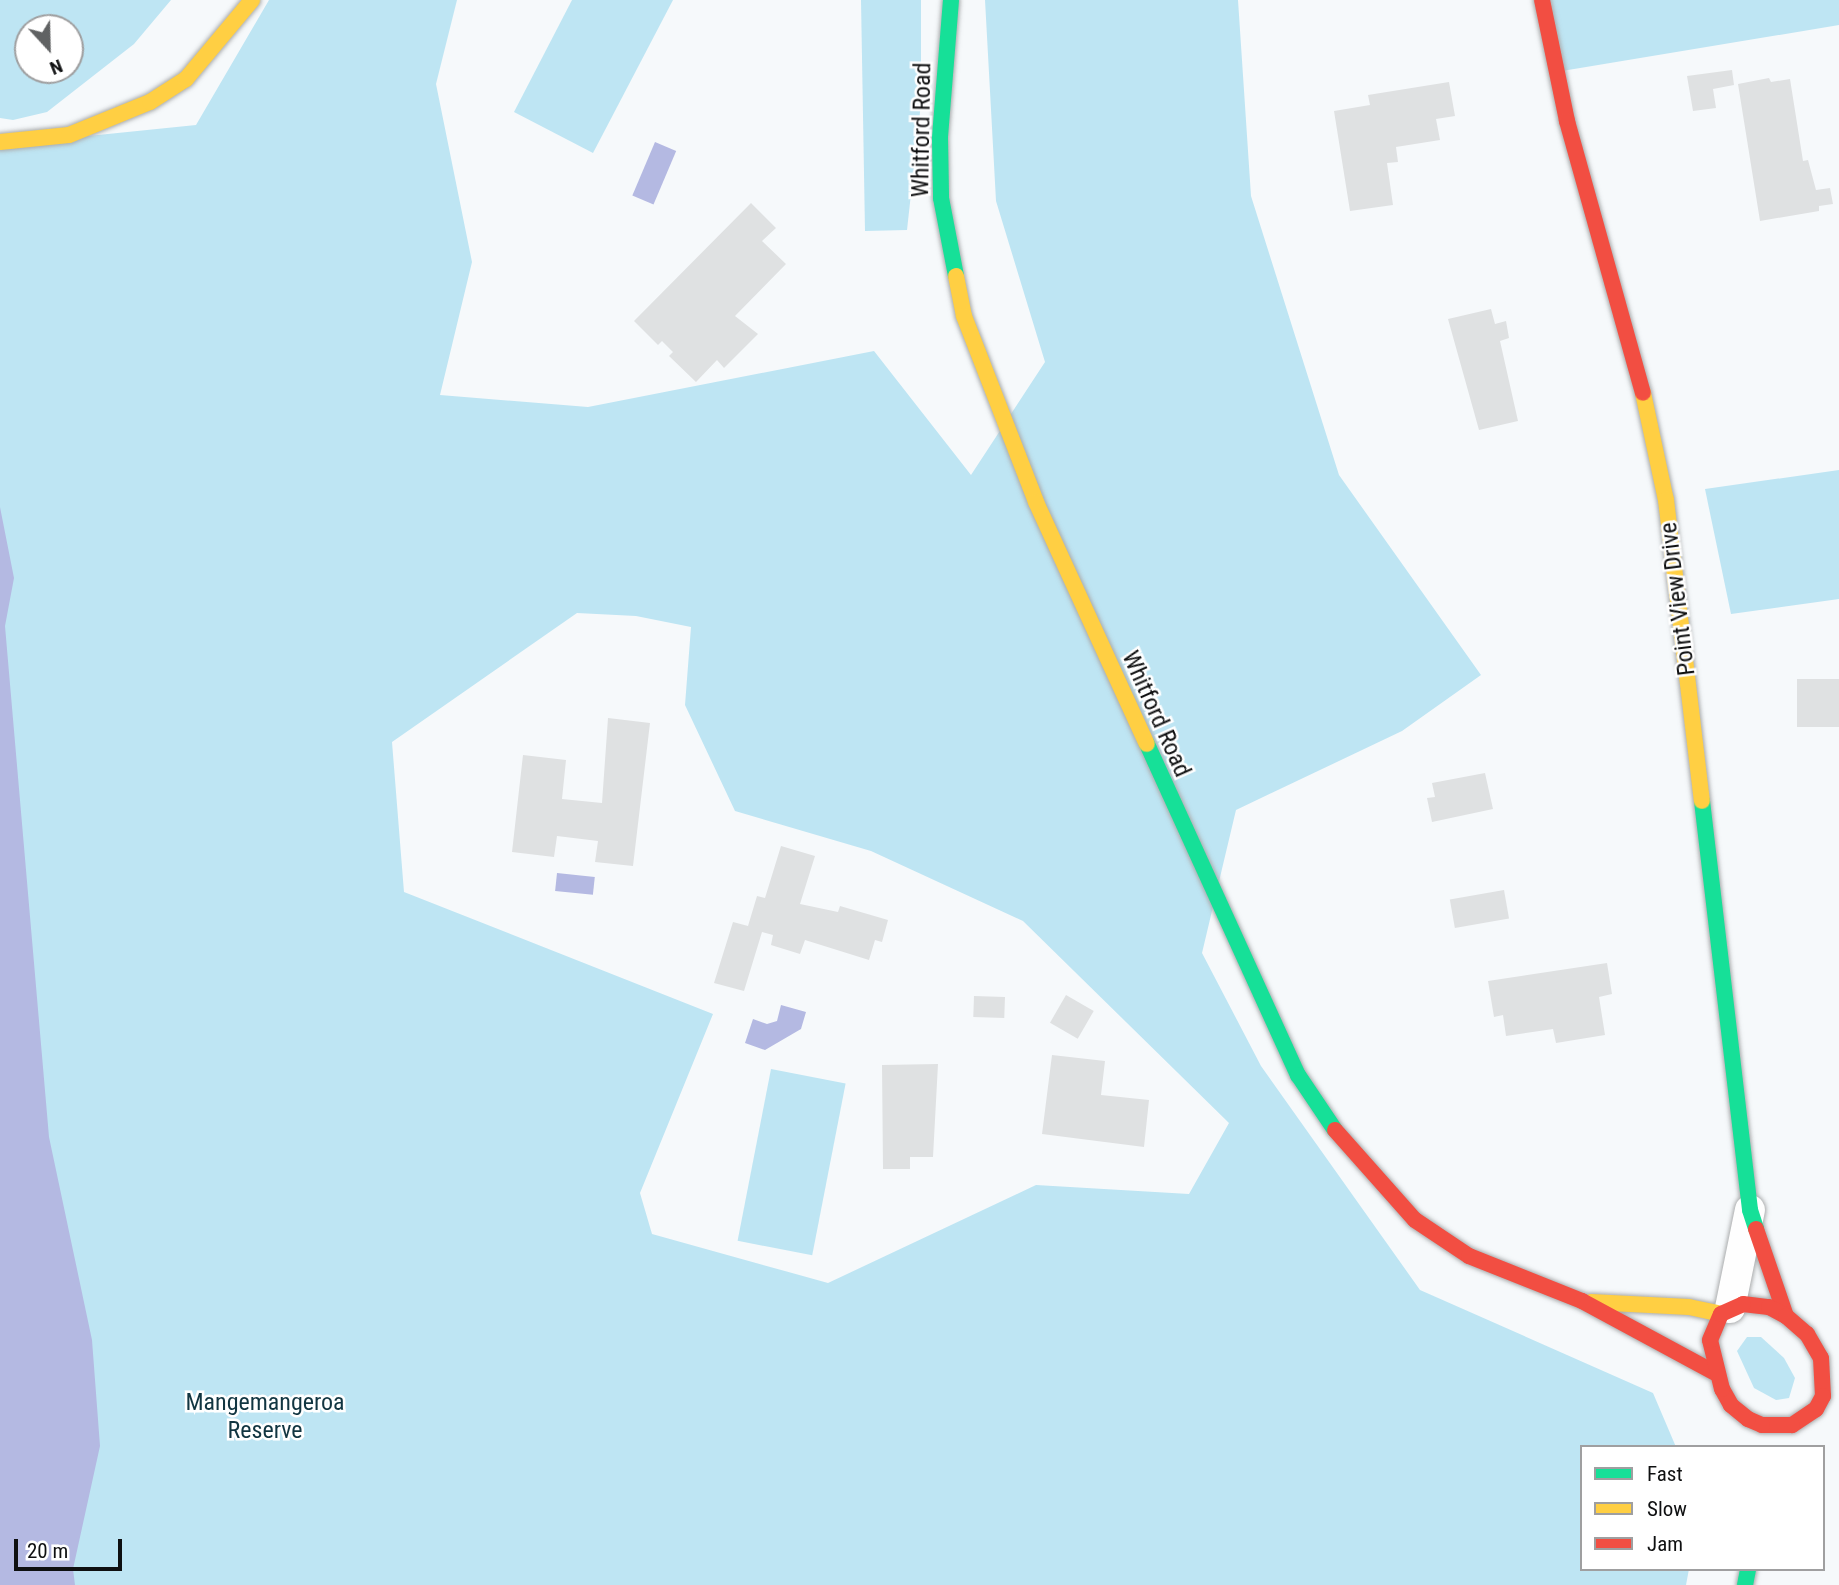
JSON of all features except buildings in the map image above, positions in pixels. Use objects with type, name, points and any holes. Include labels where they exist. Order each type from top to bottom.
[{"type":"main road","points":[[0,142],[69,135],[122,117],[150,102],[186,79],[213,52],[253,0]]},
{"type":"main road","name":"Whitford Road","points":[[951,0],[940,138],[941,198],[964,316],[1036,502],[1277,1033],[1349,1151],[1415,1220],[1469,1256],[1582,1301],[1715,1373]]},
{"type":"main road","name":"Point View Drive","points":[[1542,0],[1567,121],[1644,397],[1666,500],[1750,1210],[1786,1316]]},
{"type":"main road","name":"Whitford Road","points":[[1582,1301],[1726,1311]]},
{"type":"main road","points":[[1737,1436],[1731,1405],[1715,1373],[1710,1340],[1726,1311],[1756,1305],[1786,1316],[1807,1334],[1821,1357],[1824,1384],[1816,1409]]},
{"type":"main road","points":[[1821,1357],[1839,1366]]},
{"type":"main road","points":[[1731,1405],[1762,1425],[1792,1425],[1816,1409],[1839,1408]]},
{"type":"main road","points":[[1786,1445],[1792,1425]]},
{"type":"street","name":"Point View Drive","points":[[1726,1311],[1750,1210]]},
{"type":"green space","points":[[0,0],[171,0],[134,44],[84,83],[84,14],[14,14],[14,84],[83,84],[47,112],[13,120],[0,118]]},
{"type":"green space","name":"Mangemangeroa Reserve","points":[[269,0],[457,0],[436,84],[472,262],[440,395],[588,407],[874,351],[971,475],[1045,362],[996,201],[985,0],[1238,0],[1251,196],[1339,475],[1481,675],[1402,731],[1236,810],[1202,953],[1261,1066],[1420,1290],[1653,1393],[1675,1445],[1580,1445],[1580,1571],[1689,1571],[1686,1585],[0,1585],[0,145],[196,125]],"holes":[[[577,613],[636,616],[691,627],[685,705],[735,811],[871,851],[1023,921],[1229,1123],[1189,1194],[1036,1185],[828,1283],[652,1234],[640,1193],[713,1014],[404,892],[392,742]]]},
{"type":"green space","points":[[572,0],[673,0],[593,153],[514,112]]},
{"type":"green space","points":[[861,0],[921,0],[921,103],[907,230],[865,231]]},
{"type":"green space","points":[[1542,0],[1839,0],[1839,25],[1556,72]]},
{"type":"green space","points":[[1839,470],[1839,599],[1731,614],[1705,489]]},
{"type":"green space","points":[[771,1069],[846,1084],[812,1255],[738,1241]]},
{"type":"green space","points":[[1747,1337],[1761,1337],[1784,1358],[1795,1378],[1789,1398],[1776,1400],[1754,1388],[1737,1351]]},
{"type":"shaded area","points":[[655,142],[676,151],[654,204],[632,195]]},
{"type":"shaded area","points":[[0,507],[14,578],[5,626],[49,1137],[92,1340],[100,1446],[73,1569],[75,1585],[0,1585]]},
{"type":"shaded area","points":[[557,873],[595,877],[593,895],[555,891]]},
{"type":"shaded area","points":[[781,1005],[806,1012],[801,1029],[765,1050],[745,1043],[753,1019],[767,1024],[777,1021]]},
{"type":"traffic: fast","points":[[951,0],[940,138],[941,198],[956,276]]},
{"type":"traffic: fast","points":[[1147,744],[1298,1075],[1335,1130]]},
{"type":"traffic: fast","points":[[1702,801],[1750,1210],[1756,1229]]},
{"type":"traffic: fast","points":[[1745,1585],[1748,1571]]},
{"type":"traffic: slow","points":[[0,142],[69,135],[150,102],[186,79],[252,0]]},
{"type":"traffic: slow","points":[[956,276],[964,316],[1036,502],[1147,744]]},
{"type":"traffic: slow","points":[[1643,393],[1666,500],[1702,801]]},
{"type":"traffic: slow","points":[[1591,1302],[1689,1307],[1721,1314]]},
{"type":"traffic: jam","points":[[1542,0],[1567,121],[1643,393]]},
{"type":"traffic: jam","points":[[1335,1130],[1415,1220],[1469,1256],[1582,1301],[1715,1373]]},
{"type":"traffic: jam","points":[[1756,1229],[1786,1316]]},
{"type":"traffic: jam","points":[[1743,1304],[1769,1307],[1786,1316],[1807,1334],[1821,1358],[1823,1396],[1816,1409],[1792,1425],[1762,1425],[1748,1419],[1731,1405],[1722,1389],[1710,1340],[1721,1314],[1743,1304]]}]
